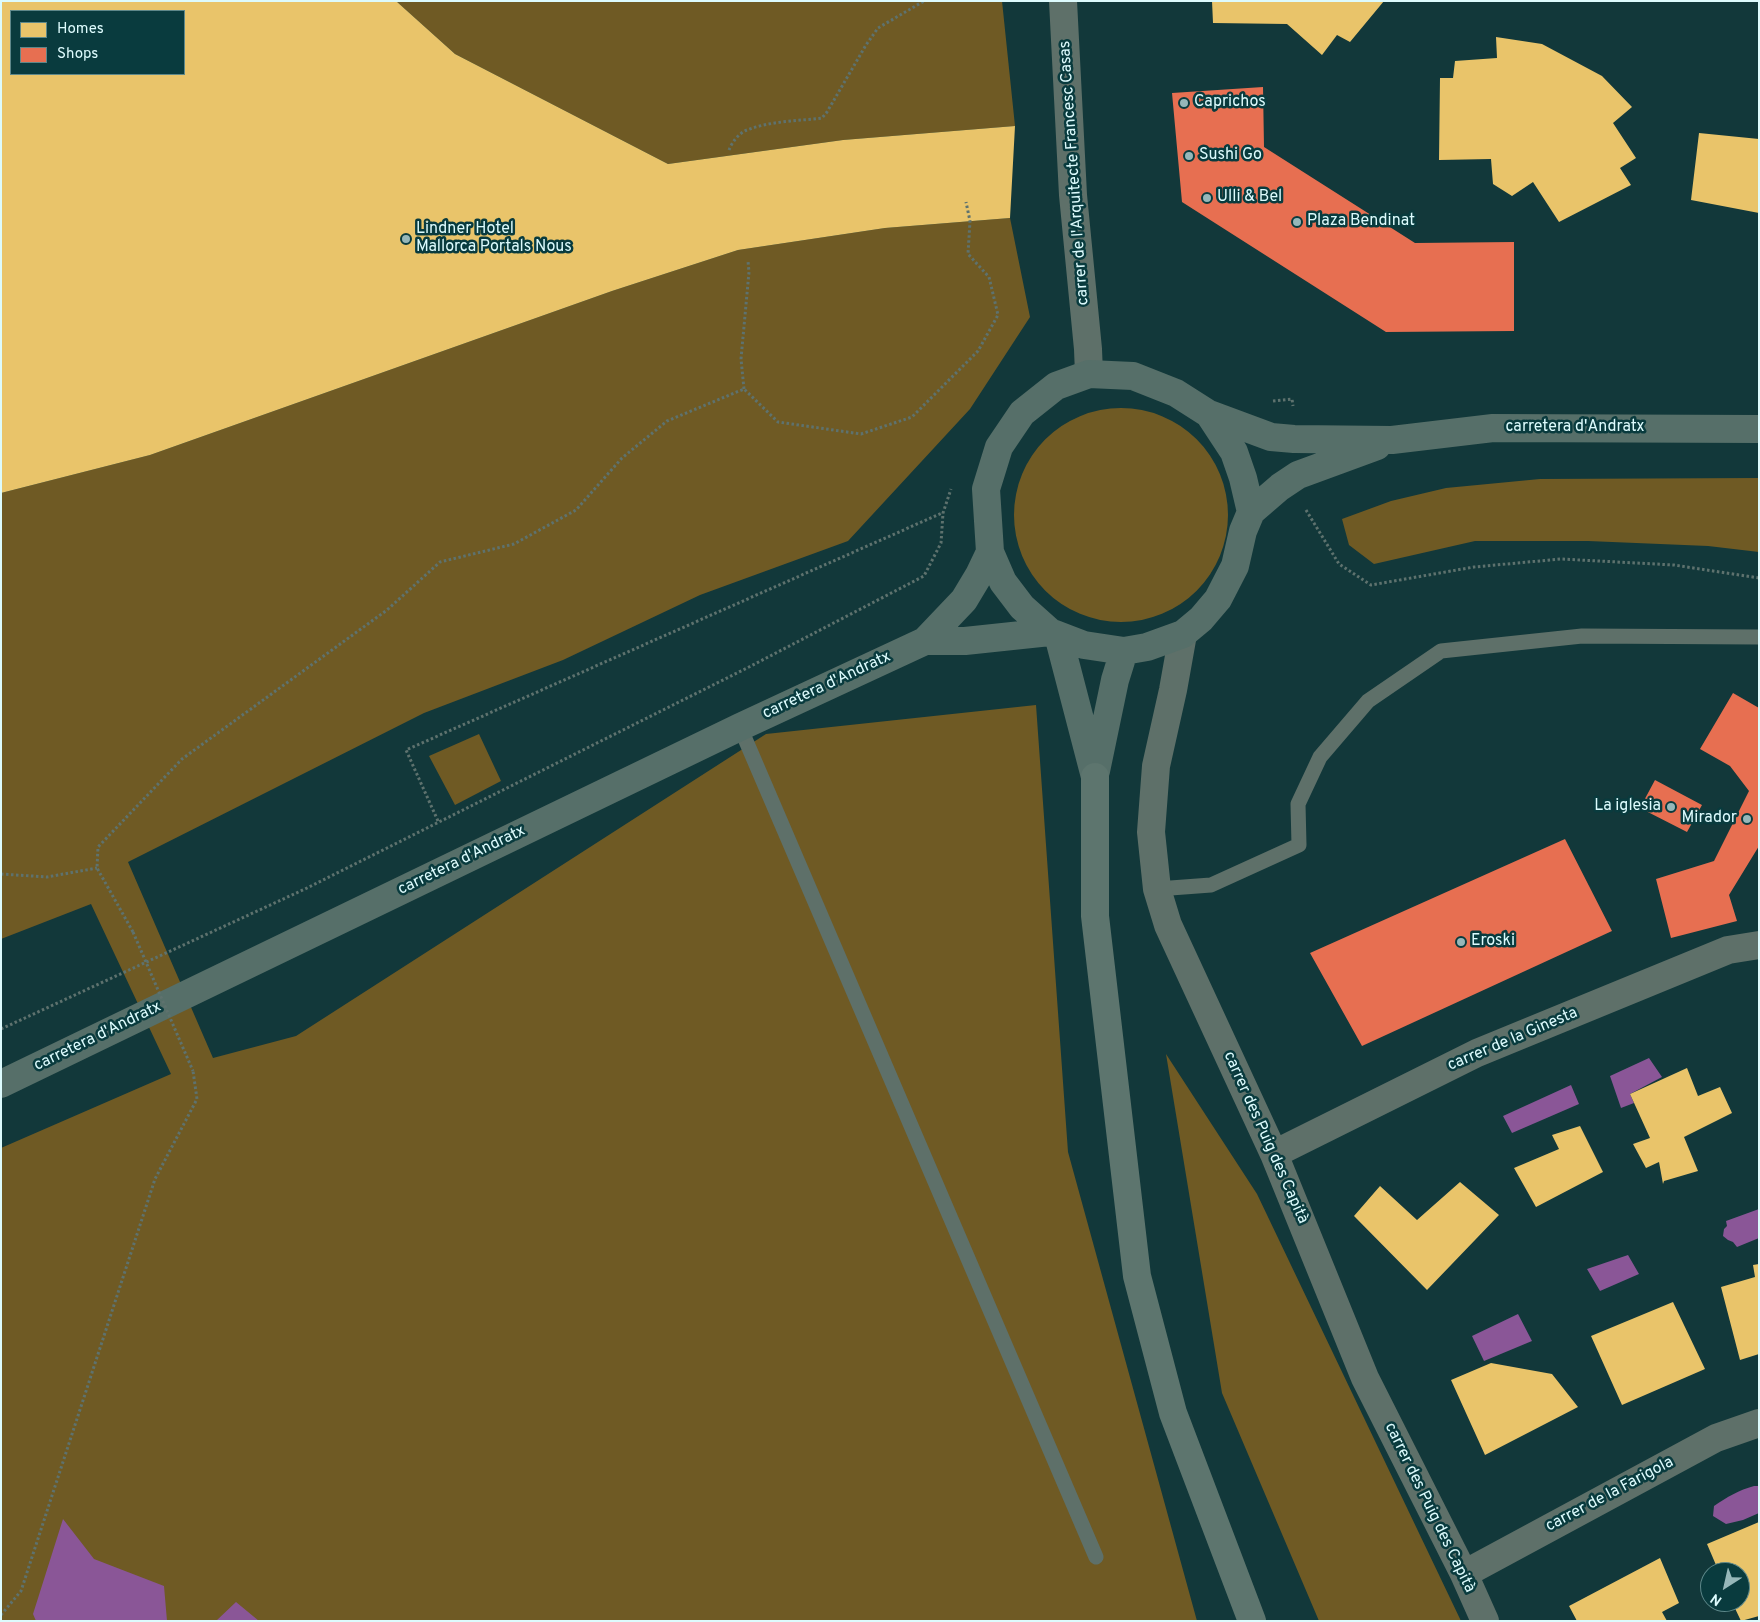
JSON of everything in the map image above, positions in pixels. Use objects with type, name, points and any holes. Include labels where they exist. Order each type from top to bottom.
[{"type":"highway","points":[[1095,777],[1095,916],[1137,1276],[1173,1413],[1252,1621]]},
{"type":"main road","points":[[1089,374],[1133,376],[1176,393],[1209,414],[1234,452],[1243,478],[1251,512],[1244,531],[1236,566],[1218,598],[1201,619],[1183,634],[1147,647],[1124,651],[1084,645],[1054,633],[1018,601],[1003,582],[990,552],[986,489],[999,447],[1022,413],[1056,386],[1089,374]]},
{"type":"main road","name":"carretera d'Andratx","points":[[1209,414],[1271,437],[1294,439],[1392,440],[1494,428],[1759,429]]},
{"type":"main road","name":"carretera d'Andratx","points":[[1251,512],[1280,487],[1298,475],[1392,440]]},
{"type":"main road","name":"carretera d'Andratx","points":[[1,1084],[740,727],[925,641],[964,600],[979,576],[990,552]]},
{"type":"main road","points":[[1054,633],[1095,777]]},
{"type":"main road","name":"carretera d'Andratx","points":[[925,641],[965,641],[1054,633]]},
{"type":"main road","points":[[1095,777],[1115,680],[1124,651]]},
{"type":"street","name":"carrer de l'Arquitecte Francesc Casas","points":[[1063,1],[1073,195],[1089,374]]},
{"type":"street","name":"carrer des Puig des Capità","points":[[1183,634],[1156,766],[1151,832],[1158,888],[1168,925],[1274,1154],[1364,1378],[1464,1574],[1484,1621]]},
{"type":"street","name":"carrer de la Ginesta","points":[[1274,1154],[1477,1052],[1728,950],[1759,945]]},
{"type":"street","name":"carrer de la Farigola","points":[[1464,1574],[1716,1438],[1759,1423]]},
{"type":"lane","points":[[1158,888],[1212,885],[1299,845],[1298,804],[1320,757],[1368,701],[1441,652],[1582,636],[1759,637]]},
{"type":"lane","points":[[740,727],[1096,1557]]},
{"type":"path","points":[[729,150],[732,143],[746,130],[771,124],[822,118],[878,28],[924,1]]},
{"type":"path","points":[[748,262],[750,272],[741,359],[744,390],[778,422],[861,434],[912,417],[978,351],[998,315],[989,277],[968,254],[970,221],[966,202]]},
{"type":"path","points":[[1,1616],[21,1591],[154,1179],[197,1099],[193,1071],[133,932],[97,868],[98,847],[182,759],[387,610],[440,562],[514,544],[576,510],[622,458],[667,422],[744,390]]},
{"type":"path","points":[[438,821],[406,750],[943,513]]},
{"type":"path","points":[[1,874],[47,877],[97,868]]},
{"type":"shaded area","points":[[396,1],[1002,1],[1015,126],[843,140],[668,164],[455,54]]},
{"type":"shaded area","points":[[1010,218],[1030,317],[970,409],[848,541],[700,595],[563,660],[424,713],[128,862],[213,1058],[296,1036],[766,734],[1036,705],[1068,1152],[1197,1621],[1,1621],[1,1148],[171,1074],[91,904],[1,939],[1,493],[150,455],[612,291],[738,250],[885,228]]},
{"type":"shaded area","points":[[1110,408],[1132,408],[1152,412],[1172,420],[1197,439],[1216,464],[1224,484],[1228,515],[1224,546],[1216,566],[1197,591],[1172,610],[1152,618],[1132,622],[1110,622],[1090,618],[1070,610],[1053,598],[1038,583],[1026,566],[1018,546],[1014,526],[1014,504],[1018,484],[1026,464],[1038,447],[1053,432],[1070,420],[1090,412]]},
{"type":"shaded area","points":[[1759,478],[1759,552],[1708,546],[1588,541],[1475,541],[1374,564],[1349,545],[1342,519],[1391,501],[1446,488],[1540,479]]},
{"type":"shaded area","points":[[479,734],[501,781],[455,805],[429,756]]},
{"type":"shaded area","points":[[1166,1054],[1257,1194],[1461,1621],[1319,1621],[1222,1393]]},
{"type":"shaded area","points":[[1649,1058],[1662,1077],[1630,1094],[1634,1103],[1621,1108],[1610,1076]]},
{"type":"shaded area","points":[[1571,1085],[1579,1104],[1512,1133],[1503,1116]]},
{"type":"shaded area","points":[[1759,1209],[1759,1238],[1737,1247],[1723,1236],[1724,1229],[1727,1226],[1726,1221]]},
{"type":"shaded area","points":[[1628,1255],[1639,1274],[1600,1291],[1587,1269]]},
{"type":"shaded area","points":[[1518,1314],[1532,1341],[1484,1361],[1472,1336]]},
{"type":"shaded area","points":[[1759,1486],[1759,1513],[1743,1520],[1726,1524],[1713,1516],[1714,1506],[1733,1494]]},
{"type":"shaded area","points":[[63,1519],[94,1559],[164,1586],[167,1621],[36,1621],[33,1614]]},
{"type":"shaded area","points":[[236,1602],[259,1621],[216,1621]]},
{"type":"building: Homes","name":"Lindner Hotel Mallorca Portals Nous","points":[[1,1],[396,1],[455,54],[668,164],[843,140],[1015,126],[1010,218],[885,228],[738,250],[612,291],[150,455],[1,493]]},
{"type":"building: Homes","points":[[1212,1],[1384,1],[1350,42],[1337,35],[1322,55],[1287,24],[1213,23]]},
{"type":"building: Homes","points":[[1496,37],[1542,44],[1602,76],[1632,107],[1613,123],[1636,158],[1620,168],[1631,185],[1559,222],[1533,182],[1512,196],[1493,184],[1491,159],[1439,160],[1440,78],[1453,78],[1455,61],[1497,58]]},
{"type":"building: Homes","points":[[1699,133],[1759,139],[1759,213],[1691,200]]},
{"type":"building: Homes","points":[[1687,1068],[1698,1096],[1720,1087],[1732,1113],[1684,1137],[1698,1171],[1664,1181],[1663,1184],[1659,1162],[1646,1168],[1633,1144],[1650,1138],[1630,1094]]},
{"type":"building: Homes","points":[[1580,1126],[1603,1172],[1536,1207],[1514,1168],[1559,1149],[1552,1135]]},
{"type":"building: Homes","points":[[1460,1182],[1499,1215],[1427,1290],[1354,1216],[1380,1186],[1417,1220]]},
{"type":"building: Homes","points":[[1759,1264],[1759,1354],[1740,1360],[1721,1287],[1755,1277],[1753,1265]]},
{"type":"building: Homes","points":[[1673,1302],[1705,1369],[1622,1405],[1591,1336]]},
{"type":"building: Homes","points":[[1491,1363],[1552,1374],[1578,1407],[1485,1455],[1451,1380]]},
{"type":"building: Homes","points":[[1759,1522],[1759,1616],[1741,1621],[1737,1612],[1750,1612],[1750,1562],[1715,1562],[1707,1544]]},
{"type":"building: Homes","points":[[1660,1558],[1679,1603],[1662,1612],[1667,1621],[1577,1621],[1569,1606]]},
{"type":"building: Shops","name":"Plaza Bendinat","points":[[1263,87],[1264,147],[1415,243],[1514,242],[1514,331],[1386,332],[1182,202],[1172,93]]},
{"type":"building: Shops","name":"Mirador","points":[[1733,693],[1759,708],[1759,846],[1729,895],[1737,921],[1671,938],[1656,879],[1714,861],[1749,791],[1730,766],[1700,749]]},
{"type":"building: Shops","name":"La iglesia","points":[[1655,780],[1702,805],[1687,832],[1640,808]]},
{"type":"building: Shops","name":"Eroski","points":[[1565,839],[1612,931],[1362,1046],[1310,953]]},
{"type":"place","name":"Caprichos","points":[[1184,103]]},
{"type":"place","name":"Sushi Go","points":[[1189,156]]},
{"type":"place","name":"Ulli & Bel","points":[[1207,198]]},
{"type":"place","name":"Plaza Bendinat","points":[[1297,222]]},
{"type":"place","name":"Lindner Hotel Mallorca Portals Nous","points":[[406,239]]},
{"type":"place","name":"La iglesia","points":[[1671,807]]},
{"type":"place","name":"Mirador","points":[[1747,819]]},
{"type":"place","name":"Eroski","points":[[1461,942]]}]
